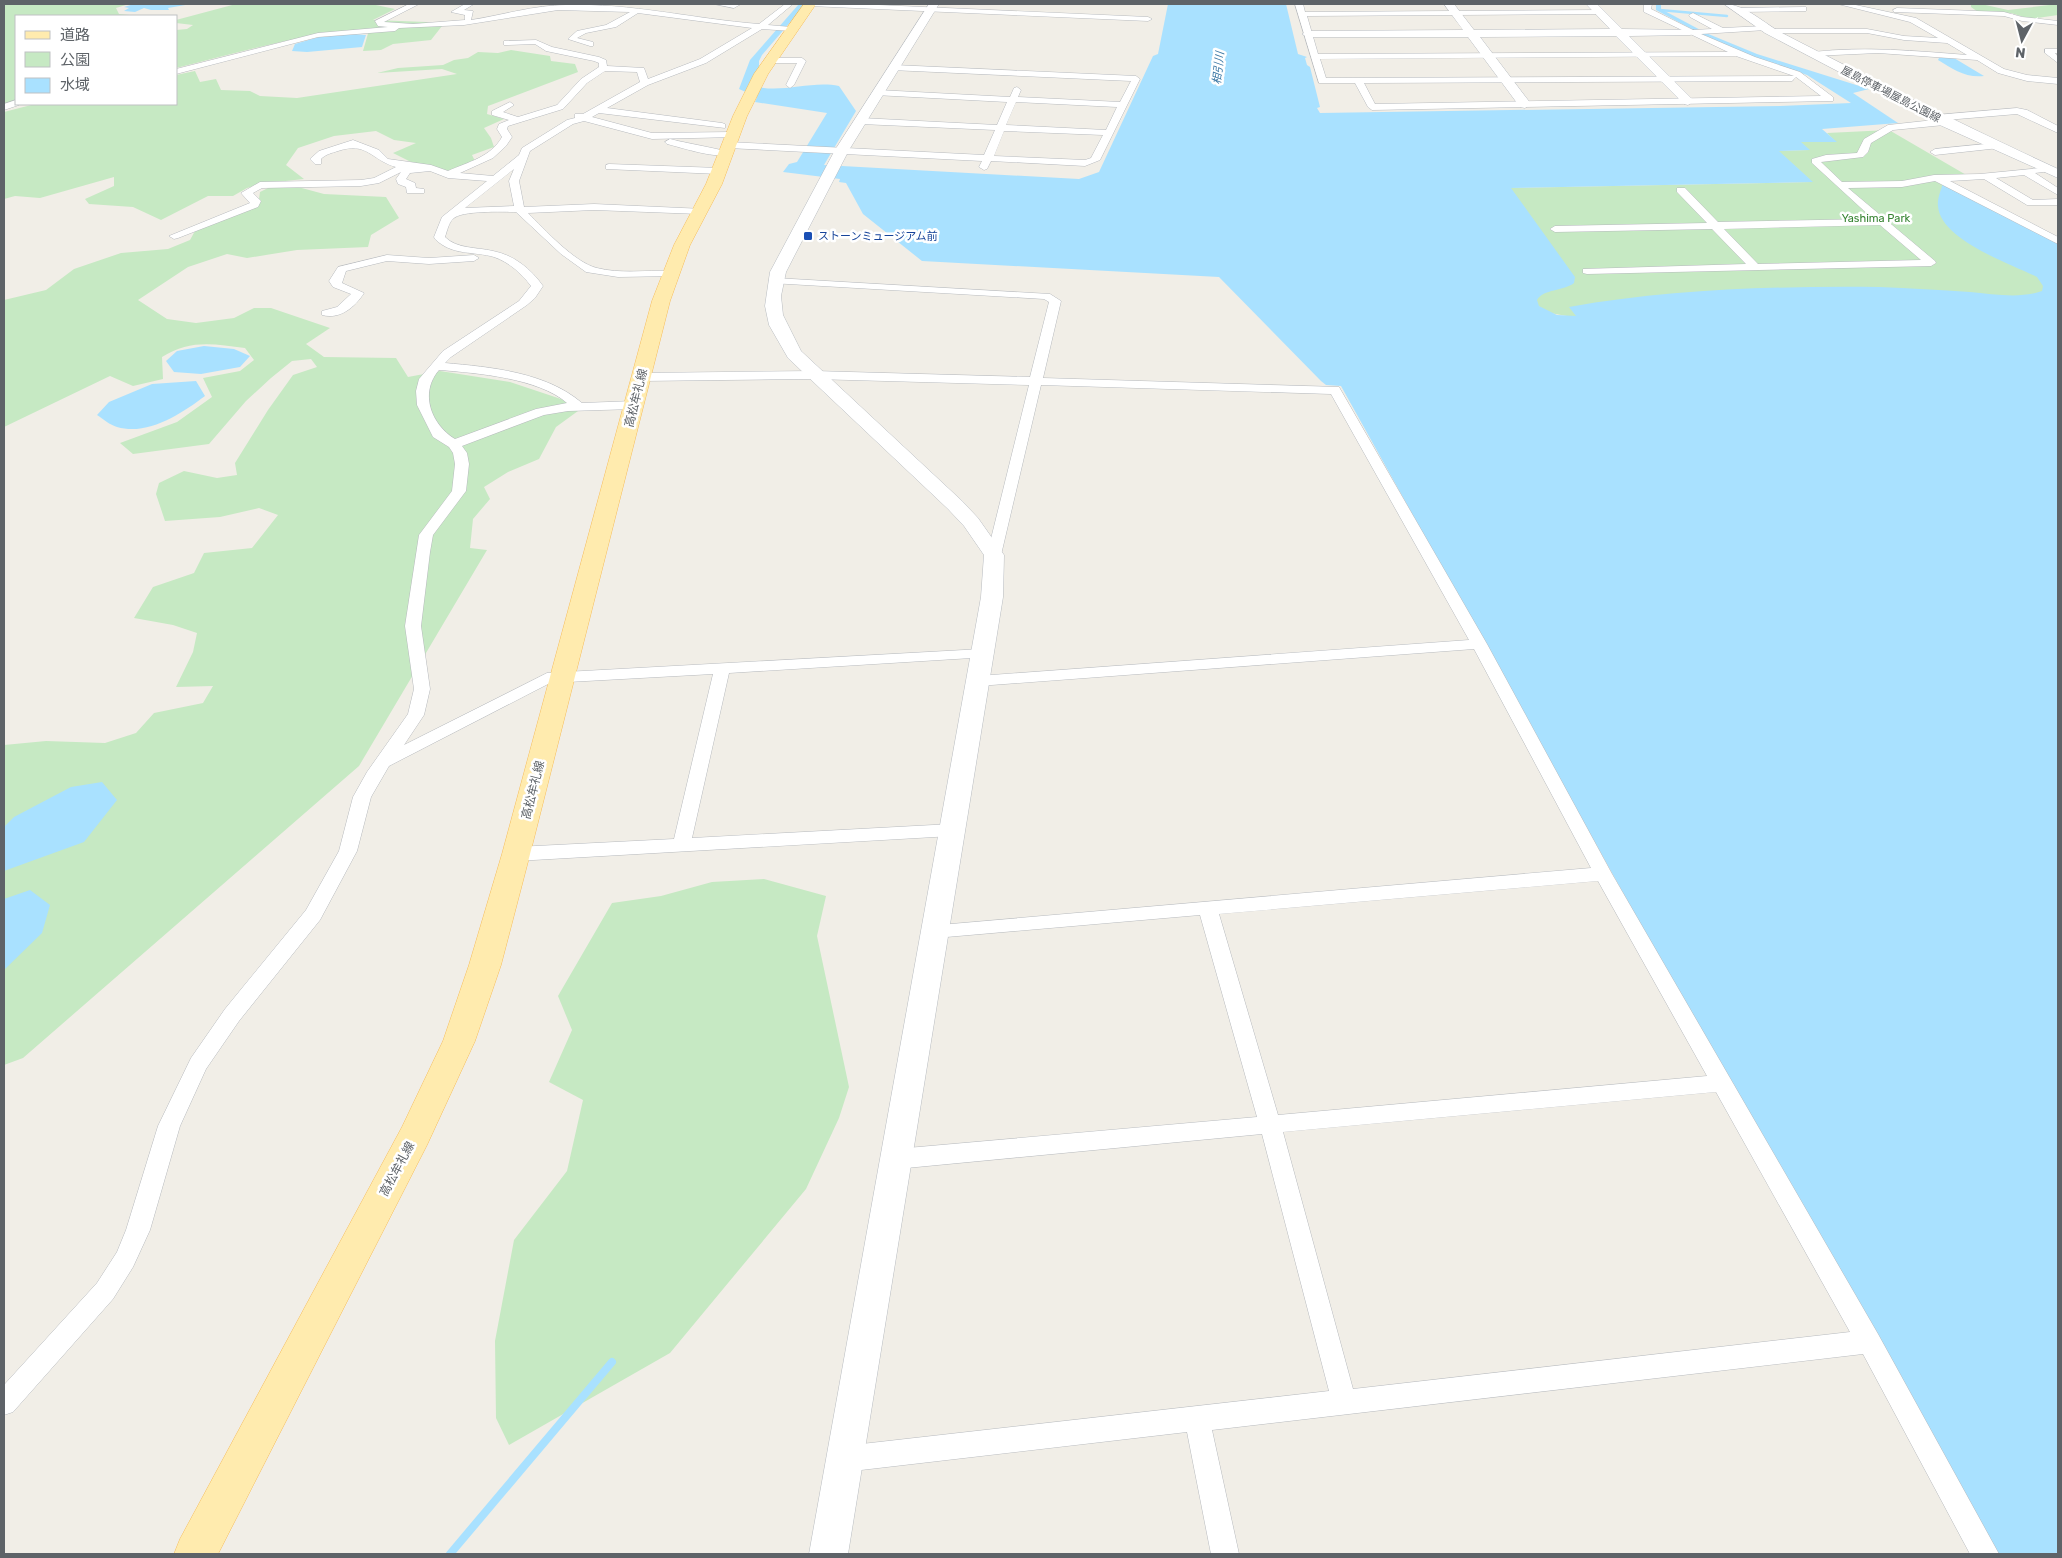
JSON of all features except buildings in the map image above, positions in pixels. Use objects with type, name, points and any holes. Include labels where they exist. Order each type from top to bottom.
[{"type":"main road","name":"高松牟礼線","points":[[195,1554],[415,1135],[459,1041],[485,965],[516,854],[654,325],[670,274],[790,16],[810,4]]},
{"type":"street","points":[[413,27],[388,25],[380,21],[415,4]]},
{"type":"street","points":[[467,21],[470,13],[455,12],[470,4]]},
{"type":"street","points":[[652,12],[665,4]]},
{"type":"street","points":[[718,4],[734,6],[737,4]]},
{"type":"street","points":[[810,4],[932,7],[1148,19]]},
{"type":"street","points":[[1299,4],[1322,81],[1802,78]]},
{"type":"street","points":[[1358,81],[1372,106],[1830,99],[1802,78],[1738,53],[1647,10],[1648,4]]},
{"type":"street","points":[[1842,4],[1907,18],[1922,24],[1977,58],[2009,73],[2058,82]]},
{"type":"street","points":[[178,71],[318,35],[467,21],[515,15],[553,6],[637,10],[724,24],[762,26],[790,16]]},
{"type":"street","points":[[932,7],[861,121],[839,150],[831,173],[775,281],[772,311],[777,326],[794,354],[814,375],[955,505],[971,522],[994,555]]},
{"type":"street","points":[[1734,7],[1803,9]]},
{"type":"street","name":"屋島停車場屋島公園線","points":[[1734,7],[1763,28],[1940,120],[2053,171]]},
{"type":"street","points":[[1302,14],[1453,8],[1595,8],[1688,101]]},
{"type":"street","points":[[1453,8],[1525,104]]},
{"type":"street","points":[[1879,11],[1917,9],[1998,13],[2022,19],[2058,23]]},
{"type":"street","points":[[590,44],[572,39],[581,32],[608,28],[628,18],[637,10]]},
{"type":"street","points":[[1962,12],[1986,23]]},
{"type":"street","points":[[1998,13],[2032,27]]},
{"type":"street","points":[[515,15],[525,22]]},
{"type":"street","points":[[1693,15],[1722,31]]},
{"type":"street","points":[[670,274],[604,272],[589,269],[560,248],[520,209],[514,182],[525,150],[570,122],[583,118],[645,83],[703,61],[762,26],[790,16]]},
{"type":"street","points":[[1702,20],[1712,20]]},
{"type":"street","points":[[1854,20],[1867,31]]},
{"type":"street","points":[[1308,34],[1692,32],[1763,28],[1811,22]]},
{"type":"street","points":[[1899,24],[1922,24]]},
{"type":"street","points":[[1763,28],[1867,31],[1904,38],[1950,41]]},
{"type":"street","points":[[1914,34],[1938,34]]},
{"type":"street","points":[[1875,44],[1908,46],[1903,41],[1904,38]]},
{"type":"street","points":[[507,43],[536,42],[549,49],[596,59],[603,62],[603,68]]},
{"type":"street","points":[[1813,54],[1842,51],[1878,51],[1977,58]]},
{"type":"street","points":[[2058,51],[2048,51],[2058,61]]},
{"type":"street","points":[[1315,57],[1738,53]]},
{"type":"street","points":[[769,60],[802,61],[790,85]]},
{"type":"street","points":[[448,175],[480,161],[504,145],[507,137],[502,129],[504,124],[549,112],[560,107],[584,81],[603,68],[641,70],[645,83]]},
{"type":"street","points":[[665,137],[665,139],[677,144],[801,148],[1085,163],[1095,160],[1136,79],[894,68]]},
{"type":"street","points":[[984,168],[1023,74]]},
{"type":"street","points":[[878,93],[1123,105]]},
{"type":"street","points":[[510,105],[495,114],[515,120],[566,115],[636,132],[728,146]]},
{"type":"street","points":[[598,110],[728,146]]},
{"type":"street","points":[[1587,271],[1930,263],[1839,185],[1815,161],[1821,158],[1859,155],[1864,151],[1867,141],[1886,128],[1940,120],[2017,111],[2058,130]]},
{"type":"street","points":[[861,121],[1109,132]]},
{"type":"street","points":[[2044,122],[2058,122]]},
{"type":"street","points":[[318,162],[315,159],[322,153],[353,143],[376,152],[385,161],[405,166],[424,167],[448,175],[496,179]]},
{"type":"street","points":[[609,167],[728,146]]},
{"type":"street","points":[[1935,152],[1996,146]]},
{"type":"street","points":[[4,1403],[105,1291],[125,1259],[138,1230],[170,1126],[198,1064],[232,1015],[313,915],[348,850],[362,798],[373,776],[416,715],[422,689],[413,626],[426,535],[441,514],[454,501],[459,491],[462,464],[460,453],[454,444],[438,434],[423,405],[422,391],[425,379],[435,366],[463,341],[523,303],[537,286],[532,279],[502,257],[452,247],[444,243],[439,237],[446,220],[524,156]]},
{"type":"street","points":[[174,236],[254,205],[256,201],[246,193],[260,185],[362,183],[376,181],[405,166]]},
{"type":"street","points":[[420,191],[411,191],[411,185],[402,182],[401,179],[407,171],[424,167]]},
{"type":"street","points":[[1839,185],[1902,184],[1938,178],[2053,171]]},
{"type":"street","points":[[2026,172],[2058,192]]},
{"type":"street","points":[[1985,176],[2031,203]]},
{"type":"street","points":[[1938,178],[2058,241]]},
{"type":"street","points":[[1681,190],[1755,267]]},
{"type":"street","points":[[2010,204],[2058,202]]},
{"type":"street","points":[[455,213],[475,210],[601,208],[700,211]]},
{"type":"street","points":[[601,208],[616,221]]},
{"type":"street","points":[[1555,229],[1882,222]]},
{"type":"street","points":[[326,313],[341,310],[352,303],[358,293],[337,285],[335,280],[342,269],[397,257],[429,261],[502,257]]},
{"type":"street","points":[[397,257],[402,262],[412,266],[436,266]]},
{"type":"street","points":[[775,281],[1046,296],[1055,301],[1034,382],[994,555],[992,597],[828,1554]]},
{"type":"street","points":[[435,366],[480,370],[544,386],[572,398],[579,407]]},
{"type":"street","points":[[641,377],[814,375],[1335,390],[1479,644],[1603,874],[1720,1083],[1869,1342],[1985,1554]]},
{"type":"street","points":[[454,444],[541,412],[579,407],[634,405]]},
{"type":"street","points":[[978,681],[1479,644]]},
{"type":"street","points":[[383,762],[547,678],[982,654]]},
{"type":"street","points":[[681,846],[722,668]]},
{"type":"street","points":[[516,854],[952,830]]},
{"type":"street","points":[[935,931],[1603,874]]},
{"type":"street","points":[[1208,908],[1270,1124],[1344,1402]]},
{"type":"street","points":[[896,1159],[1720,1083]]},
{"type":"street","points":[[844,1459],[1869,1342]]},
{"type":"street","points":[[1197,1418],[1225,1554]]},
{"type":"green space","points":[[4,4],[129,4],[116,8],[119,14],[130,15],[15,15],[15,101],[4,105]]},
{"type":"green space","points":[[236,4],[371,4],[395,9],[373,20],[426,22],[442,26],[431,40],[393,44],[381,50],[363,51],[369,30],[344,32],[272,44],[178,68],[178,30],[187,29],[193,25],[178,23],[178,19]]},
{"type":"green space","points":[[1981,4],[2008,10],[2058,4],[2058,15],[2030,19],[2011,13],[1978,12],[1971,7],[1971,5]]},
{"type":"green space","points":[[511,50],[550,56],[551,61],[575,64],[578,72],[488,106],[487,114],[504,119],[484,128],[491,138],[494,147],[472,155],[475,161],[449,171],[415,164],[393,153],[416,143],[394,140],[376,131],[334,136],[298,148],[286,165],[304,179],[267,183],[247,188],[233,196],[208,196],[161,220],[133,207],[89,204],[85,199],[114,186],[114,177],[40,198],[15,196],[4,199],[4,112],[31,105],[178,105],[178,75],[195,71],[200,82],[216,79],[221,90],[250,91],[260,96],[297,98],[457,74],[442,69],[377,73],[398,68],[443,65],[454,60],[468,58],[478,52],[498,53]]},
{"type":"green space","name":"Yashima Park","points":[[1889,130],[1968,176],[1940,179],[2045,272],[2049,298],[1578,318],[1550,313],[1535,304],[1507,188],[1812,182],[1778,151],[1809,150],[1800,142],[1836,142],[1827,133]]},
{"type":"green space","points":[[270,187],[298,187],[324,194],[386,197],[399,218],[371,235],[368,247],[297,250],[247,258],[227,254],[188,267],[138,300],[167,319],[196,323],[234,318],[254,308],[271,308],[330,328],[306,344],[324,357],[396,358],[408,377],[440,371],[510,382],[564,400],[578,411],[556,427],[539,459],[508,472],[484,487],[490,499],[473,519],[470,548],[487,550],[359,766],[23,1058],[4,1065],[4,745],[46,741],[105,743],[136,733],[154,713],[203,703],[213,686],[176,687],[193,652],[197,633],[173,625],[134,618],[153,587],[194,573],[204,553],[252,548],[278,515],[259,508],[220,517],[165,521],[156,494],[159,483],[184,471],[217,478],[237,475],[235,463],[268,410],[293,375],[317,367],[311,359],[292,361],[246,401],[209,444],[133,454],[120,443],[177,422],[212,397],[203,378],[240,371],[254,360],[245,348],[202,344],[182,347],[162,357],[163,379],[133,386],[110,376],[4,427],[4,300],[46,290],[74,269],[121,253],[168,249],[190,240],[195,231],[258,206],[260,192]]},
{"type":"green space","points":[[764,879],[826,896],[817,936],[849,1087],[839,1118],[806,1189],[670,1353],[509,1445],[496,1418],[495,1341],[514,1240],[567,1171],[583,1100],[549,1082],[572,1030],[558,996],[612,903],[661,896],[712,882]]},
{"type":"water","points":[[134,4],[191,4],[168,8],[169,10],[144,8],[135,12],[124,11],[129,8],[124,7]]},
{"type":"water","name":"相引川","points":[[799,4],[806,4],[762,55],[759,61],[759,71],[751,85],[772,89],[817,85],[839,86],[856,111],[824,165],[1079,179],[1099,172],[1153,56],[1158,54],[1168,4],[1286,4],[1298,54],[1307,57],[1305,58],[1307,65],[1310,67],[1320,107],[1317,108],[1320,113],[1780,106],[1851,103],[1807,75],[1758,59],[1699,33],[1656,10],[1656,4],[1661,4],[1661,9],[1706,33],[1757,54],[1869,89],[1853,93],[1898,123],[1822,129],[1837,142],[1801,142],[1810,150],[1779,151],[1813,182],[1511,188],[1575,277],[1574,283],[1570,286],[1544,294],[1537,300],[1539,306],[1557,315],[1576,316],[1569,307],[1607,301],[1684,292],[1762,288],[1879,287],[1997,295],[2025,295],[2042,291],[2043,286],[2037,277],[1978,249],[1951,230],[1942,218],[1938,206],[1943,183],[2058,243],[2058,1554],[1991,1554],[1341,386],[1326,385],[1321,381],[1219,277],[922,261],[863,214],[846,183],[839,182],[840,179],[783,172],[789,164],[797,162],[827,113],[755,102],[757,97],[739,89],[750,60]]},
{"type":"water","points":[[352,34],[366,35],[362,47],[307,52],[292,51],[295,44],[319,37]]},
{"type":"water","points":[[1939,58],[1954,58],[1984,76],[1971,76],[1960,72],[1938,60]]},
{"type":"water","points":[[204,346],[234,349],[250,356],[240,367],[201,374],[174,372],[166,361],[177,351]]},
{"type":"water","points":[[196,381],[205,396],[164,422],[152,426],[129,429],[117,427],[97,415],[109,402],[152,384]]},
{"type":"water","points":[[102,782],[117,800],[84,842],[4,871],[4,827],[14,817],[71,787]]},
{"type":"water","points":[[30,890],[50,905],[42,933],[4,970],[4,899]]},
{"type":"waterway","points":[[1660,10],[1727,16]]},
{"type":"waterway","points":[[450,1554],[612,1362]]},
{"type":"place","name":"ストーンミュージアム前","points":[[808,236]]}]
